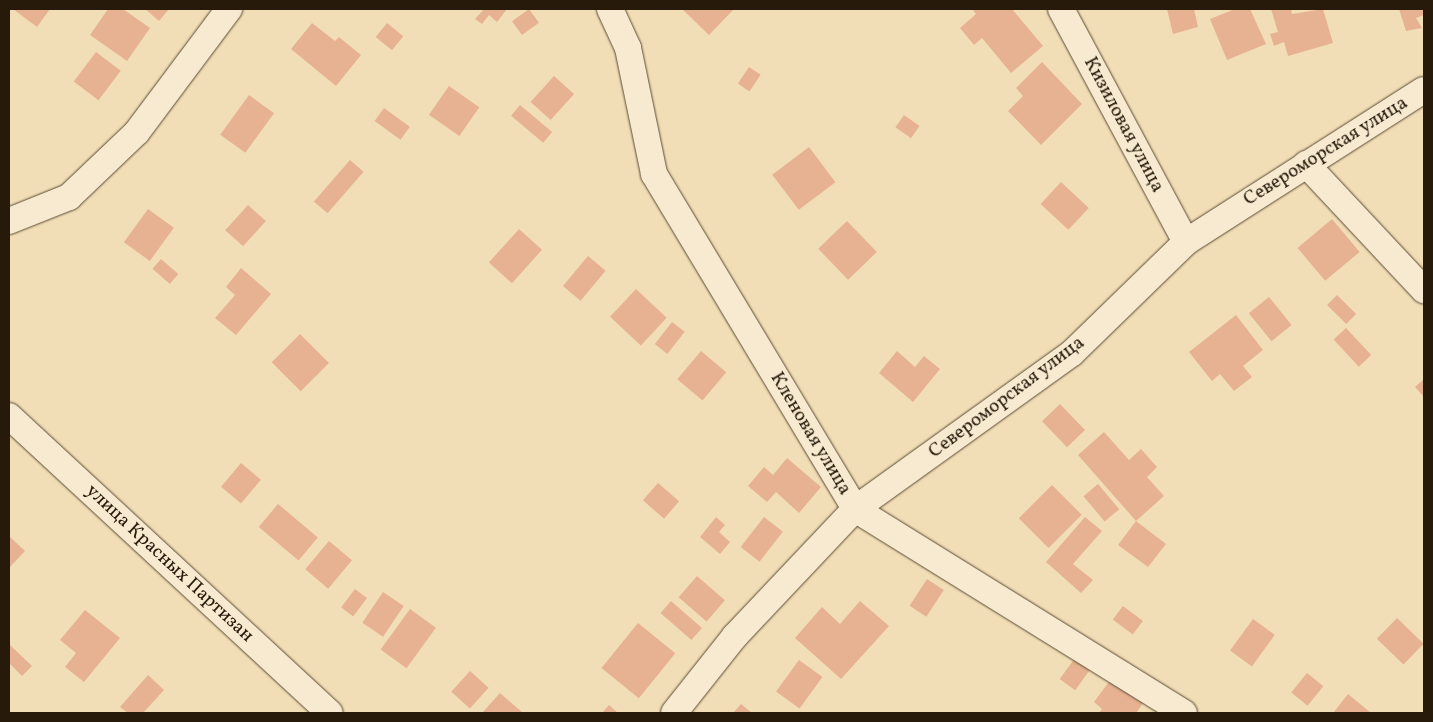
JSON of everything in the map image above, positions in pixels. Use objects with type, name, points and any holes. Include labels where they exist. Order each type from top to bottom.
[{"type":"street","points":[[9,221],[69,197],[76,191],[137,132],[229,9]]},
{"type":"street","name":"Кленовая улица","points":[[610,9],[628,48],[654,174],[855,509],[1167,709]]},
{"type":"street","name":"Кизиловая улица","points":[[1061,9],[1186,242]]},
{"type":"street","name":"Североморская улица","points":[[674,713],[735,636],[855,509],[1072,353],[1186,242],[1424,90]]},
{"type":"street","points":[[1306,164],[1424,290]]},
{"type":"street","name":"улица Красных Партизан","points":[[9,416],[330,713]]},
{"type":"building","points":[[13,9],[50,9],[37,27]]},
{"type":"building","points":[[108,9],[123,9],[150,28],[127,61],[90,35]]},
{"type":"building","points":[[145,9],[169,9],[159,21]]},
{"type":"building","points":[[484,9],[507,9],[497,22],[489,15],[482,24],[475,19]]},
{"type":"building","points":[[529,9],[539,23],[522,35],[512,21]]},
{"type":"building","points":[[682,9],[734,9],[709,35]]},
{"type":"building","points":[[972,9],[1012,9],[1043,46],[1011,73],[982,38],[974,45],[960,28],[976,14]]},
{"type":"building","points":[[1167,9],[1194,9],[1198,27],[1173,34]]},
{"type":"building","points":[[1235,9],[1250,9],[1266,44],[1227,60],[1210,19]]},
{"type":"building","points":[[1271,9],[1291,9],[1292,14],[1323,9],[1333,43],[1288,56],[1284,42],[1274,46],[1270,34],[1278,32]]},
{"type":"building","points":[[1399,9],[1424,9],[1424,15],[1416,18],[1422,28],[1406,31]]},
{"type":"building","points":[[312,23],[335,41],[339,37],[361,55],[336,86],[291,49]]},
{"type":"building","points":[[387,23],[403,36],[392,50],[376,37]]},
{"type":"building","points":[[96,52],[121,71],[98,100],[74,82]]},
{"type":"building","points":[[1042,62],[1082,104],[1041,145],[1008,111],[1023,96],[1016,88]]},
{"type":"building","points":[[749,67],[761,75],[749,91],[738,84]]},
{"type":"building","points":[[554,76],[574,94],[551,120],[531,102]]},
{"type":"building","points":[[449,86],[479,107],[459,136],[429,115]]},
{"type":"building","points":[[249,95],[274,113],[245,153],[220,135]]},
{"type":"building","points":[[520,105],[552,132],[543,143],[511,116]]},
{"type":"building","points":[[384,108],[410,127],[400,140],[375,121]]},
{"type":"building","points":[[904,115],[920,126],[911,138],[895,127]]},
{"type":"building","points":[[809,147],[835,182],[799,210],[772,175]]},
{"type":"building","points":[[350,160],[364,172],[328,213],[314,202]]},
{"type":"building","points":[[1061,182],[1089,208],[1068,230],[1041,204]]},
{"type":"building","points":[[248,205],[266,221],[243,246],[225,230]]},
{"type":"building","points":[[148,209],[174,228],[150,261],[124,242]]},
{"type":"building","points":[[1332,219],[1360,252],[1325,281],[1298,248]]},
{"type":"building","points":[[847,221],[877,252],[848,280],[818,249]]},
{"type":"building","points":[[519,229],[542,250],[512,283],[489,262]]},
{"type":"building","points":[[588,256],[606,271],[581,301],[563,286]]},
{"type":"building","points":[[161,259],[178,274],[170,284],[152,269]]},
{"type":"building","points":[[241,268],[271,294],[236,335],[215,318],[235,295],[226,287]]},
{"type":"building","points":[[636,289],[667,318],[641,345],[610,317]]},
{"type":"building","points":[[1337,295],[1356,314],[1346,324],[1327,305]]},
{"type":"building","points":[[1269,297],[1292,325],[1271,341],[1249,313]]},
{"type":"building","points":[[1236,315],[1263,350],[1243,366],[1252,377],[1234,391],[1220,374],[1212,381],[1189,352]]},
{"type":"building","points":[[672,322],[685,332],[667,354],[655,344]]},
{"type":"building","points":[[1346,328],[1371,355],[1359,367],[1334,340]]},
{"type":"building","points":[[300,334],[329,363],[301,391],[272,362]]},
{"type":"building","points":[[701,351],[726,372],[702,401],[677,379]]},
{"type":"building","points":[[897,351],[915,367],[924,356],[940,369],[913,402],[879,373]]},
{"type":"building","points":[[1424,379],[1424,397],[1415,387]]},
{"type":"building","points":[[1060,404],[1085,430],[1067,447],[1042,421]]},
{"type":"building","points":[[1104,432],[1129,460],[1141,449],[1157,467],[1147,477],[1164,496],[1136,521],[1078,455]]},
{"type":"building","points":[[787,458],[821,487],[799,513],[776,492],[767,502],[748,486],[764,467],[773,475]]},
{"type":"building","points":[[241,463],[261,480],[241,503],[221,487]]},
{"type":"building","points":[[658,483],[679,501],[664,519],[643,500]]},
{"type":"building","points":[[1098,484],[1119,509],[1105,521],[1083,496]]},
{"type":"building","points":[[1052,485],[1082,515],[1048,548],[1019,518]]},
{"type":"building","points":[[278,504],[318,537],[299,560],[259,527]]},
{"type":"building","points":[[716,517],[725,525],[719,532],[730,542],[720,554],[700,537]]},
{"type":"building","points":[[764,517],[783,532],[760,562],[741,547]]},
{"type":"building","points":[[1085,517],[1102,531],[1073,564],[1093,580],[1081,593],[1046,562]]},
{"type":"building","points":[[1136,521],[1166,544],[1148,567],[1118,545]]},
{"type":"building","points":[[9,536],[25,551],[9,568]]},
{"type":"building","points":[[329,541],[352,560],[328,589],[305,569]]},
{"type":"building","points":[[697,576],[725,600],[707,621],[679,597]]},
{"type":"building","points":[[927,579],[944,590],[926,617],[910,606]]},
{"type":"building","points":[[355,589],[367,598],[353,616],[341,607]]},
{"type":"building","points":[[383,592],[404,606],[383,637],[362,623]]},
{"type":"building","points":[[671,601],[702,628],[691,640],[661,613]]},
{"type":"building","points":[[860,601],[889,626],[841,679],[795,638],[822,607],[840,624]]},
{"type":"building","points":[[1123,606],[1143,621],[1133,635],[1113,620]]},
{"type":"building","points":[[410,609],[436,628],[406,668],[381,649]]},
{"type":"building","points":[[85,610],[120,638],[84,682],[65,667],[76,653],[60,640]]},
{"type":"building","points":[[1397,618],[1424,644],[1403,665],[1377,639]]},
{"type":"building","points":[[1253,619],[1275,635],[1252,666],[1230,651]]},
{"type":"building","points":[[638,623],[675,653],[639,698],[601,668]]},
{"type":"building","points":[[10,645],[32,666],[22,676],[9,663]]},
{"type":"building","points":[[1075,658],[1090,669],[1075,690],[1060,679]]},
{"type":"building","points":[[799,660],[822,677],[800,709],[776,692]]},
{"type":"building","points":[[470,671],[489,688],[470,709],[451,692]]},
{"type":"building","points":[[1307,673],[1323,686],[1308,706],[1291,692]]},
{"type":"building","points":[[148,675],[164,690],[143,713],[128,713],[120,707]]},
{"type":"building","points":[[1114,675],[1146,699],[1136,713],[1099,713],[1102,709],[1094,702]]},
{"type":"building","points":[[500,693],[522,712],[482,713]]},
{"type":"building","points":[[1348,694],[1371,713],[1333,713]]},
{"type":"building","points":[[741,704],[752,713],[733,713]]},
{"type":"building","points":[[609,705],[618,713],[602,713]]}]
